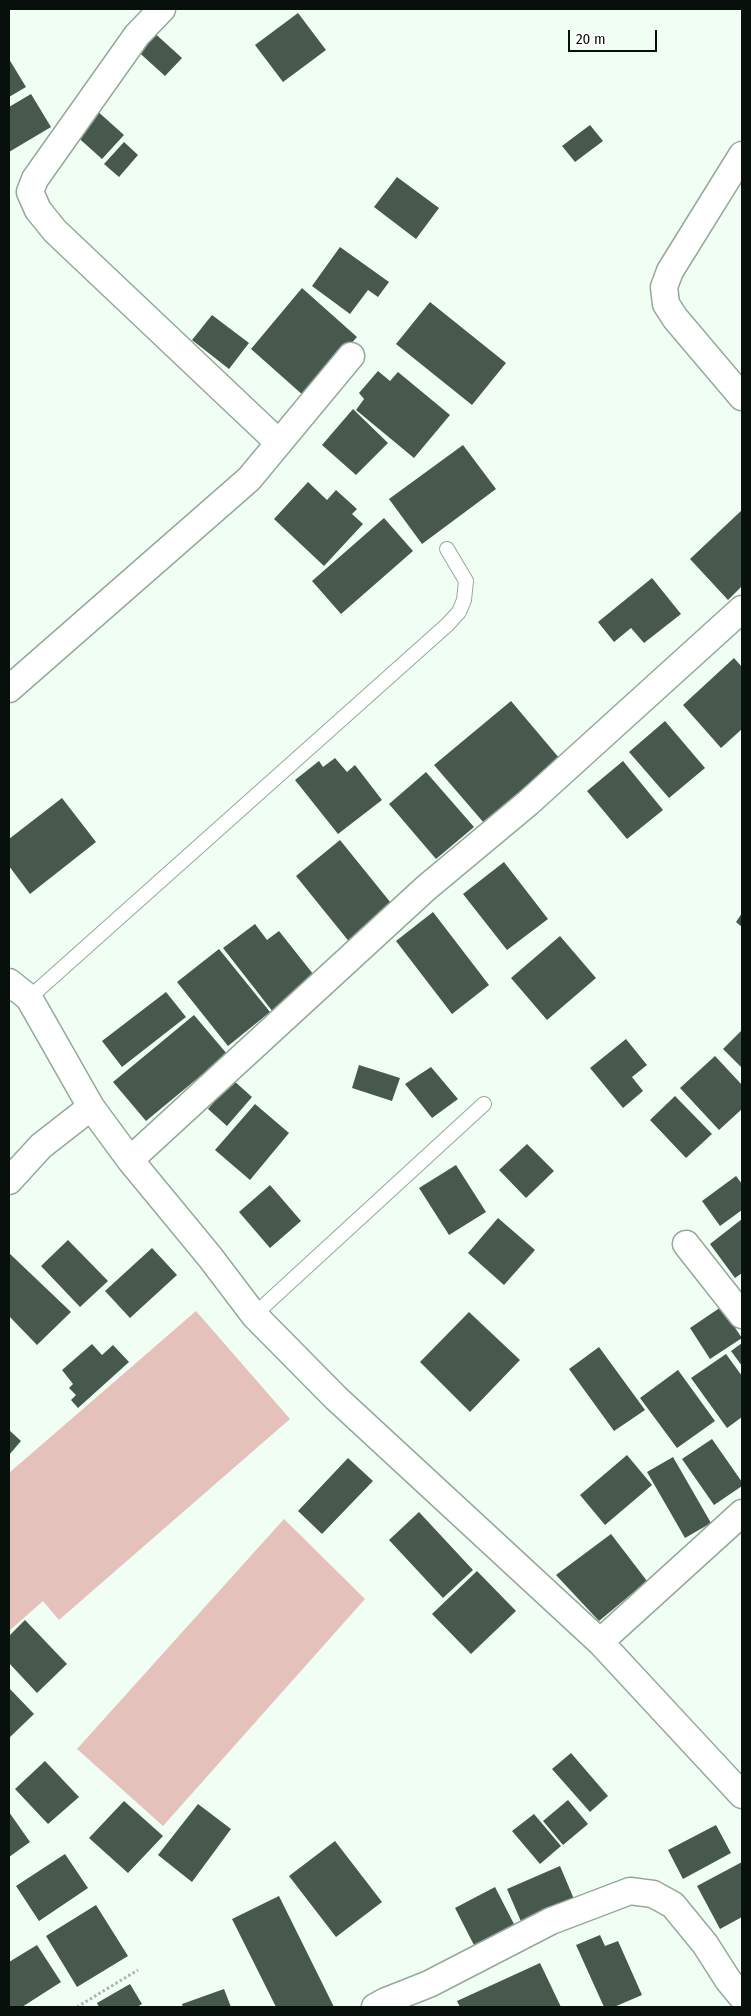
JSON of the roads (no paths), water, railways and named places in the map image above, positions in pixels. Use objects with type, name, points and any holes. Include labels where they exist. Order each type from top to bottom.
[{"type":"street","points":[[162,9],[137,35],[34,178],[30,192],[38,210],[55,231],[279,443]]},
{"type":"street","points":[[742,155],[670,272],[664,287],[666,304],[675,318],[742,397]]},
{"type":"street","points":[[9,689],[249,479],[351,356]]},
{"type":"street","points":[[130,1160],[426,888],[528,803],[742,608]]},
{"type":"street","points":[[9,982],[29,998],[91,1107],[130,1160],[254,1315],[343,1405],[600,1642],[742,1795]]},
{"type":"street","points":[[9,1182],[41,1146],[91,1107]]},
{"type":"street","points":[[686,1244],[742,1315]]},
{"type":"street","points":[[600,1642],[742,1512]]},
{"type":"street","points":[[375,2007],[429,1984],[551,1921],[630,1891],[653,1894],[673,1905],[705,1944],[742,1998]]},
{"type":"lane","points":[[29,998],[448,625],[459,612],[464,600],[466,581],[447,549]]},
{"type":"lane","points":[[254,1315],[484,1104]]}]
